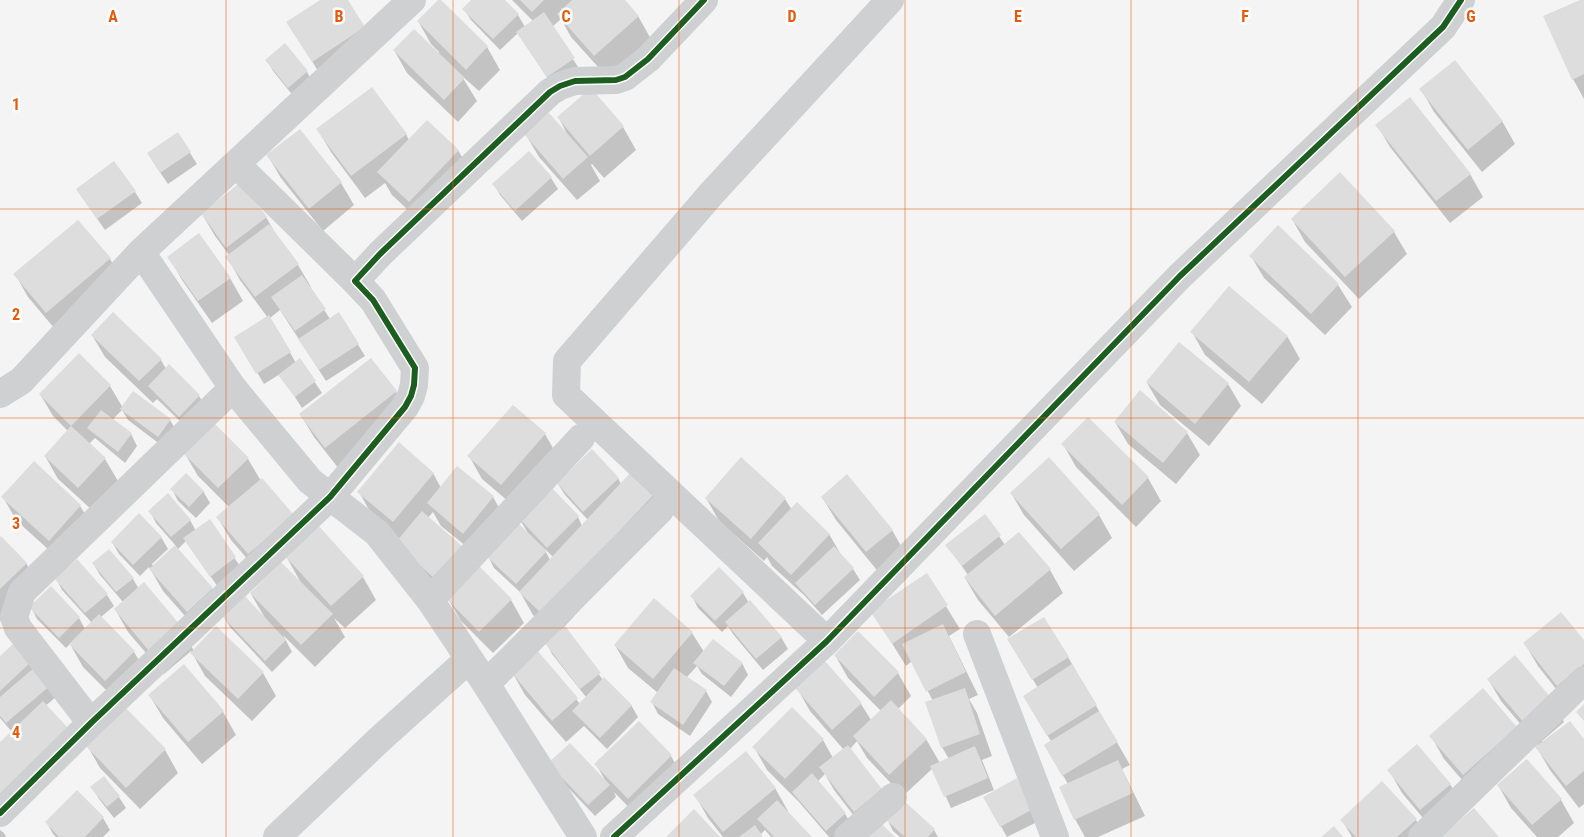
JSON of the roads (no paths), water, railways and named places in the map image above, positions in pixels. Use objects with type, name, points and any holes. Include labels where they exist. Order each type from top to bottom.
[{"type":"street","points":[[11,387],[141,252],[412,0]]},
{"type":"street","points":[[355,281],[380,254],[550,92],[575,81],[607,81],[625,77],[648,59],[704,0]]},
{"type":"street","points":[[826,642],[566,395],[567,361],[712,193],[890,0]]},
{"type":"street","points":[[614,837],[826,642],[1180,276],[1443,27],[1461,0]]},
{"type":"street","points":[[0,813],[91,723],[330,497],[405,407],[411,396],[414,385],[414,368],[373,300],[236,164]]},
{"type":"street","points":[[141,252],[233,388],[310,480],[377,533],[430,600],[583,837]]},
{"type":"street","points":[[91,723],[18,628],[14,617],[22,592],[233,388]]},
{"type":"street","points":[[430,600],[581,438]]},
{"type":"street","points":[[486,684],[660,510]]},
{"type":"street","points":[[977,634],[1055,837]]},
{"type":"street","points":[[277,837],[380,739],[469,659]]},
{"type":"street","points":[[1422,837],[1584,680]]},
{"type":"street","points":[[848,837],[894,797]]}]
